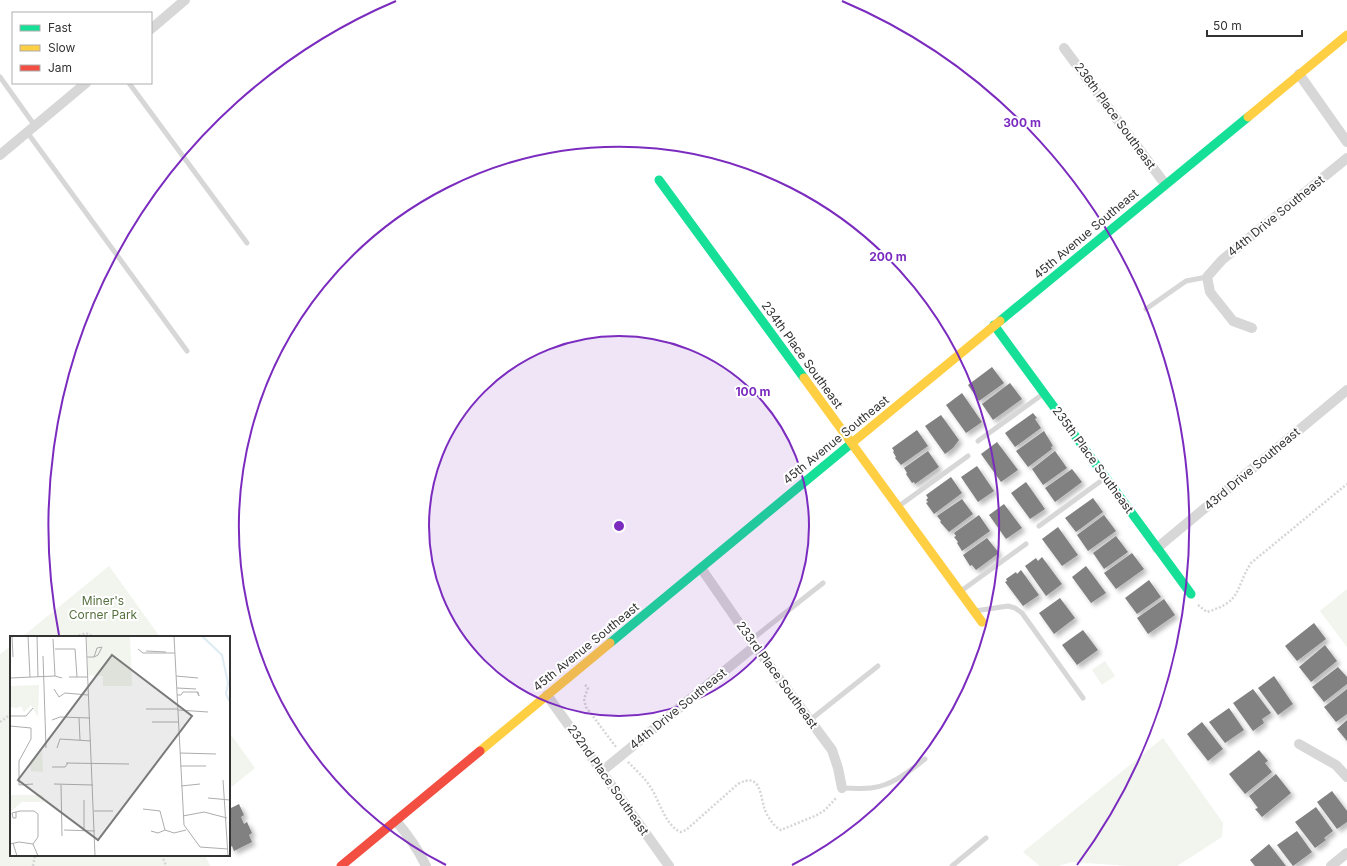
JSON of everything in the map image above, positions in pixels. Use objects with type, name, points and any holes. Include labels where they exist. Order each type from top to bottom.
[{"type":"street","points":[[152,28],[185,0]]},
{"type":"street","name":"45th Avenue Southeast","points":[[341,866],[994,325],[1347,35]]},
{"type":"street","name":"236th Place Southeast","points":[[1064,48],[1165,184]]},
{"type":"street","points":[[1299,74],[1347,142]]},
{"type":"street","points":[[0,155],[85,84]]},
{"type":"street","name":"44th Drive Southeast","points":[[1207,277],[1222,260],[1347,158]]},
{"type":"street","name":"234th Place Southeast","points":[[659,180],[982,622]]},
{"type":"street","points":[[1207,277],[1210,292],[1233,321],[1252,328]]},
{"type":"street","name":"235th Place Southeast","points":[[994,325],[1191,594]]},
{"type":"street","name":"43rd Drive Southeast","points":[[1157,548],[1347,390]]},
{"type":"street","name":"233rd Place Southeast","points":[[701,568],[753,643],[832,750],[838,768],[842,788]]},
{"type":"street","name":"44th Drive Southeast","points":[[601,772],[753,643]]},
{"type":"street","name":"232nd Place Southeast","points":[[547,695],[668,866]]},
{"type":"street","points":[[1299,744],[1336,765],[1347,777]]},
{"type":"street","points":[[396,821],[411,839],[426,866]]},
{"type":"street","points":[[1331,866],[1347,853]]},
{"type":"lane","points":[[0,77],[31,129],[187,351]]},
{"type":"lane","points":[[130,84],[247,244]]},
{"type":"lane","points":[[1146,309],[1186,281],[1207,277]]},
{"type":"lane","points":[[978,441],[1044,393]]},
{"type":"lane","points":[[898,507],[968,456]]},
{"type":"lane","points":[[1039,526],[1106,478]]},
{"type":"lane","points":[[960,592],[1026,544]]},
{"type":"lane","points":[[753,643],[823,583]]},
{"type":"lane","points":[[974,611],[1012,606],[1022,613],[1082,698]]},
{"type":"lane","points":[[810,720],[878,666]]},
{"type":"lane","points":[[842,788],[871,788],[884,786],[898,779],[925,759]]},
{"type":"lane","points":[[952,866],[986,838]]},
{"type":"path","points":[[1191,594],[1197,604],[1207,612],[1228,603],[1237,593],[1244,574],[1251,563],[1347,484]]},
{"type":"path","points":[[77,636],[86,633],[92,636]]},
{"type":"path","points":[[585,685],[588,688],[584,699],[586,707],[598,725],[649,784],[665,815],[675,828],[681,832],[686,830],[743,781],[752,782],[758,785],[761,790],[766,813],[778,829],[781,830],[817,815],[834,801],[842,788]]},
{"type":"path","points":[[0,722],[10,715]]},
{"type":"path","points":[[33,866],[35,856]]},
{"type":"path","points":[[162,856],[166,866]]},
{"type":"green space","name":"Miner's Corner Park","points":[[109,566],[159,636],[23,636]]},
{"type":"green space","points":[[1347,589],[1347,647],[1320,611]]},
{"type":"green space","points":[[10,647],[10,856],[205,856],[210,866],[0,866],[0,654]]},
{"type":"green space","points":[[1105,661],[1115,676],[1102,685],[1092,670]]},
{"type":"green space","points":[[230,733],[255,768],[230,788]]},
{"type":"green space","points":[[1163,738],[1223,823],[1222,837],[1177,866],[1130,866],[1072,862],[1058,866],[1040,866],[1023,852]]},
{"type":"building","points":[[992,367],[1004,383],[979,401],[968,385]]},
{"type":"building","points":[[1010,383],[1022,399],[993,420],[982,404]]},
{"type":"building","points":[[962,393],[982,422],[966,433],[946,405]]},
{"type":"building","points":[[1033,413],[1041,428],[1015,447],[1005,433]]},
{"type":"building","points":[[941,415],[959,440],[953,448],[945,454],[925,426]]},
{"type":"building","points":[[917,430],[928,446],[901,465],[895,458],[896,457],[892,448]]},
{"type":"building","points":[[1044,431],[1053,446],[1051,447],[1052,449],[1028,467],[1016,451]]},
{"type":"building","points":[[997,442],[1018,470],[1001,482],[981,454]]},
{"type":"building","points":[[928,451],[939,467],[915,484],[914,482],[912,483],[904,468]]},
{"type":"building","points":[[1055,451],[1067,468],[1043,485],[1032,469]]},
{"type":"building","points":[[977,466],[994,491],[978,502],[961,477]]},
{"type":"building","points":[[1072,469],[1082,482],[1055,502],[1045,488]]},
{"type":"building","points":[[951,477],[962,493],[934,514],[926,503],[928,502],[926,500],[928,498],[926,495]]},
{"type":"building","points":[[1026,482],[1045,509],[1030,519],[1011,493]]},
{"type":"building","points":[[1093,498],[1103,512],[1076,532],[1065,518]]},
{"type":"building","points":[[962,499],[973,514],[949,532],[937,516]]},
{"type":"building","points":[[1004,504],[1022,528],[1006,539],[989,515]]},
{"type":"building","points":[[979,515],[990,531],[962,551],[954,537],[956,536],[954,533]]},
{"type":"building","points":[[1104,515],[1116,531],[1088,551],[1077,535]]},
{"type":"building","points":[[1058,527],[1078,555],[1062,566],[1042,539]]},
{"type":"building","points":[[1116,536],[1128,552],[1104,569],[1093,553]]},
{"type":"building","points":[[987,538],[999,553],[976,570],[972,565],[970,566],[963,555]]},
{"type":"building","points":[[1132,553],[1144,569],[1116,589],[1104,573]]},
{"type":"building","points":[[1042,557],[1062,584],[1046,596],[1025,566],[1036,558],[1038,561]]},
{"type":"building","points":[[1086,566],[1106,593],[1091,603],[1072,577]]},
{"type":"building","points":[[1021,570],[1039,595],[1023,606],[1005,582],[1007,581],[1006,579],[1016,572],[1017,574]]},
{"type":"building","points":[[1149,580],[1161,597],[1137,614],[1125,598]]},
{"type":"building","points":[[1060,598],[1075,618],[1054,634],[1039,613]]},
{"type":"building","points":[[1164,599],[1175,615],[1148,634],[1137,618]]},
{"type":"building","points":[[1314,623],[1326,639],[1297,661],[1285,646]]},
{"type":"building","points":[[1083,630],[1098,650],[1077,665],[1062,645]]},
{"type":"building","points":[[1325,645],[1337,661],[1311,682],[1299,667]]},
{"type":"building","points":[[1338,667],[1347,677],[1347,684],[1324,702],[1312,687]]},
{"type":"building","points":[[1274,676],[1293,704],[1278,715],[1258,688]]},
{"type":"building","points":[[1253,689],[1271,713],[1262,719],[1264,723],[1253,731],[1233,703]]},
{"type":"building","points":[[1347,689],[1347,714],[1336,722],[1324,707]]},
{"type":"building","points":[[1229,708],[1244,730],[1225,743],[1209,722]]},
{"type":"building","points":[[1347,720],[1347,741],[1337,729]]},
{"type":"building","points":[[1202,722],[1223,749],[1208,761],[1187,734]]},
{"type":"building","points":[[1259,750],[1268,761],[1265,763],[1272,772],[1245,794],[1229,774]]},
{"type":"building","points":[[1276,774],[1291,793],[1262,817],[1255,809],[1258,808],[1249,796]]},
{"type":"building","points":[[1332,791],[1347,811],[1347,822],[1337,829],[1317,802]]},
{"type":"building","points":[[239,804],[244,815],[241,817],[244,824],[247,822],[252,833],[249,835],[252,842],[234,851],[232,846],[230,847],[230,808]]},
{"type":"building","points":[[1316,807],[1333,831],[1324,838],[1326,840],[1315,848],[1295,822]]},
{"type":"building","points":[[1297,831],[1312,852],[1293,866],[1277,845]]},
{"type":"building","points":[[1269,844],[1286,866],[1255,866],[1250,860]]},
{"type":"traffic: fast","points":[[1000,321],[1248,117]]},
{"type":"traffic: fast","points":[[659,180],[804,378]]},
{"type":"traffic: fast","points":[[994,325],[1191,594]]},
{"type":"traffic: fast","points":[[610,643],[853,442]]},
{"type":"traffic: slow","points":[[1248,117],[1347,35]]},
{"type":"traffic: slow","points":[[853,442],[1000,321]]},
{"type":"traffic: slow","points":[[804,378],[982,622]]},
{"type":"traffic: slow","points":[[480,751],[610,643]]},
{"type":"traffic: jam","points":[[341,866],[480,751]]}]
